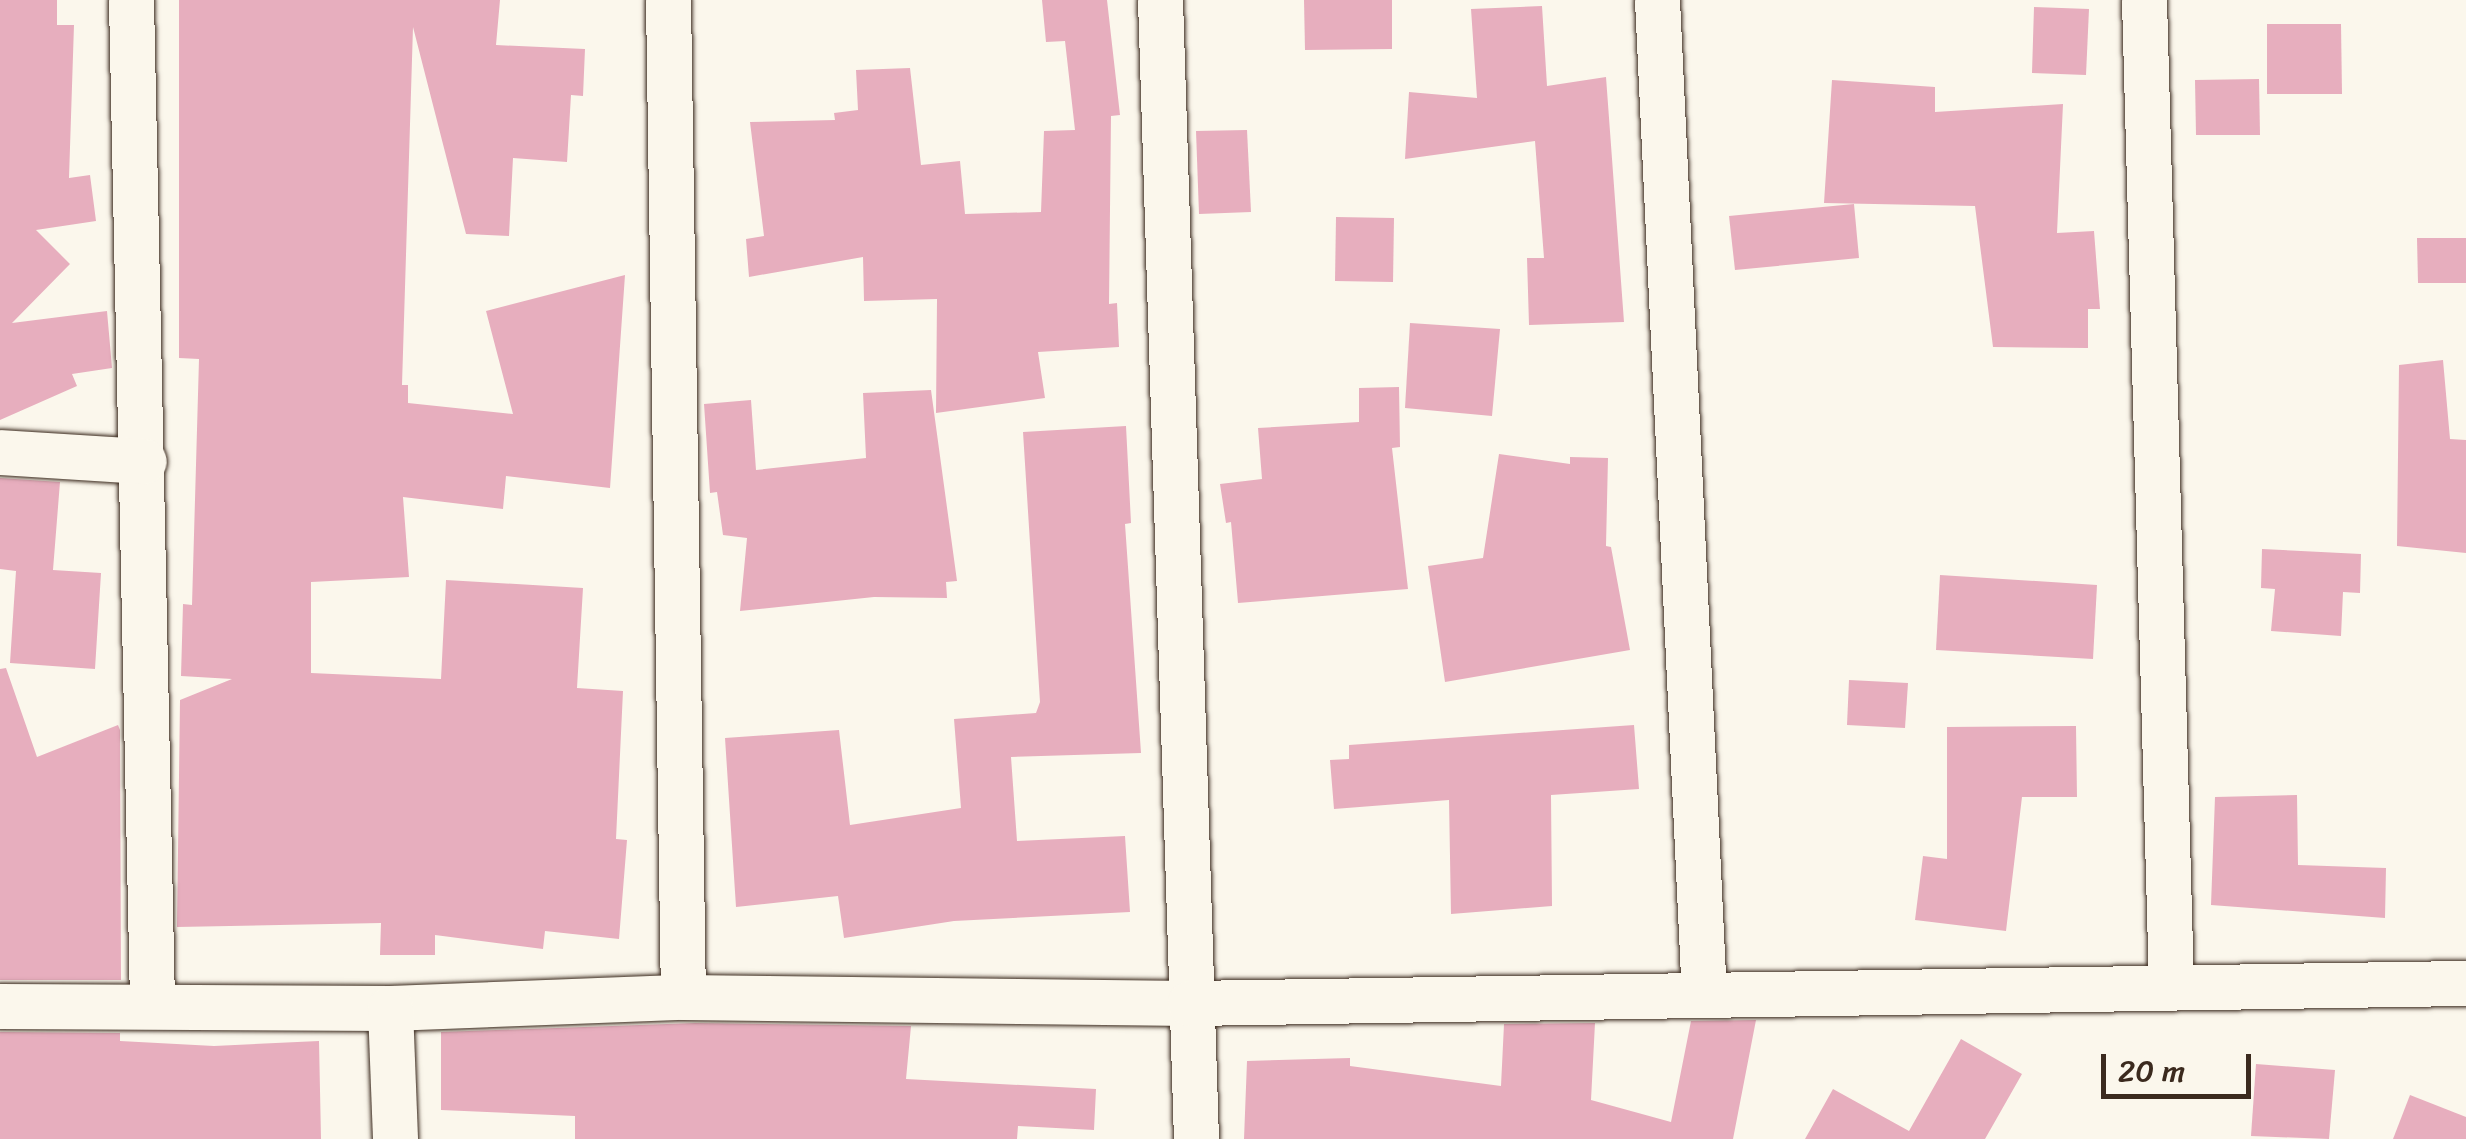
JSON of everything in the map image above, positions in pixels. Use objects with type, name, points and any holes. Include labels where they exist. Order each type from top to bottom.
[{"type":"street","points":[[132,0],[152,1006]]},
{"type":"street","points":[[668,0],[683,998]]},
{"type":"street","points":[[1160,0],[1196,1139]]},
{"type":"street","points":[[1657,0],[1704,995]]},
{"type":"street","points":[[2144,0],[2172,987]]},
{"type":"street","points":[[0,452],[144,460]]},
{"type":"street","points":[[0,1006],[390,1008],[683,998],[1190,1003],[2466,983]]},
{"type":"street","points":[[390,1008],[395,1139]]},
{"type":"building","points":[[0,0],[57,0],[57,25],[74,25],[69,178],[90,175],[96,221],[36,230],[70,264],[12,323],[107,311],[112,368],[72,374],[77,386],[0,420]]},
{"type":"building","points":[[179,0],[500,0],[496,45],[585,49],[583,96],[571,95],[567,162],[513,158],[509,236],[466,234],[413,27],[402,385],[408,385],[408,403],[513,414],[486,311],[625,275],[610,488],[506,476],[503,509],[403,497],[409,577],[311,582],[311,673],[441,679],[446,580],[583,588],[577,688],[623,691],[616,839],[627,840],[619,939],[545,931],[543,949],[435,935],[435,955],[380,955],[381,923],[177,927],[180,700],[232,679],[181,676],[183,604],[192,605],[199,359],[179,358]]},
{"type":"building","points":[[1042,0],[1107,0],[1120,115],[1111,116],[1109,304],[1117,303],[1119,347],[1038,352],[1045,398],[936,413],[937,299],[864,301],[863,257],[749,277],[746,239],[764,236],[750,122],[835,120],[834,113],[858,110],[856,70],[910,68],[921,165],[960,161],[965,214],[1041,212],[1044,131],[1075,130],[1065,41],[1046,42]]},
{"type":"building","points":[[1304,0],[1392,0],[1392,49],[1305,50]]},
{"type":"building","points":[[1542,6],[1547,86],[1606,77],[1624,322],[1529,325],[1527,258],[1544,258],[1535,141],[1405,159],[1409,92],[1477,98],[1471,9]]},
{"type":"building","points":[[2034,7],[2089,9],[2086,75],[2032,73]]},
{"type":"building","points":[[2267,24],[2341,24],[2342,94],[2267,94]]},
{"type":"building","points":[[2259,79],[2260,135],[2196,135],[2195,80]]},
{"type":"building","points":[[1832,80],[1935,87],[1935,112],[2063,104],[2057,233],[2094,231],[2100,309],[2088,309],[2088,348],[1993,347],[1975,206],[1824,203]]},
{"type":"building","points":[[1247,130],[1251,212],[1199,214],[1196,131]]},
{"type":"building","points":[[1854,204],[1859,258],[1735,270],[1729,216]]},
{"type":"building","points":[[1336,217],[1394,218],[1393,282],[1335,281]]},
{"type":"building","points":[[2417,238],[2466,238],[2466,283],[2418,283]]},
{"type":"building","points":[[1410,323],[1500,329],[1492,416],[1405,408]]},
{"type":"building","points":[[2443,360],[2450,439],[2466,440],[2466,553],[2397,546],[2399,365]]},
{"type":"building","points":[[1399,387],[1400,447],[1392,448],[1408,589],[1238,603],[1231,522],[1226,523],[1220,484],[1262,479],[1258,428],[1359,422],[1359,388]]},
{"type":"building","points":[[931,390],[957,581],[946,582],[947,598],[874,597],[740,611],[747,538],[723,535],[717,492],[710,493],[704,404],[751,400],[756,470],[866,458],[863,393]]},
{"type":"building","points":[[1126,426],[1131,523],[1125,524],[1141,753],[1011,757],[1017,841],[1125,836],[1130,912],[954,921],[844,938],[838,896],[736,907],[725,738],[839,730],[850,825],[961,808],[954,719],[1036,713],[1040,702],[1023,432]]},
{"type":"building","points":[[1499,454],[1570,464],[1570,457],[1608,458],[1606,546],[1611,547],[1630,650],[1445,682],[1428,566],[1483,558]]},
{"type":"building","points":[[0,478],[60,482],[53,570],[101,573],[95,669],[10,663],[16,571],[0,569]]},
{"type":"building","points":[[2262,549],[2361,554],[2360,593],[2343,592],[2341,636],[2271,631],[2275,589],[2261,588]]},
{"type":"building","points":[[1940,575],[2097,585],[2093,659],[1936,650]]},
{"type":"building","points":[[6,668],[37,757],[118,725],[120,730],[121,980],[0,980],[0,669]]},
{"type":"building","points":[[1849,680],[1908,683],[1905,728],[1847,725]]},
{"type":"building","points":[[1634,725],[1639,789],[1551,795],[1552,906],[1451,914],[1449,800],[1334,809],[1330,760],[1349,759],[1349,745]]},
{"type":"building","points":[[2076,726],[2077,797],[2022,797],[2006,931],[1915,920],[1923,856],[1947,859],[1947,727]]},
{"type":"building","points":[[2297,795],[2298,865],[2386,868],[2385,918],[2211,905],[2215,797]]},
{"type":"building","points":[[1756,1020],[1733,1139],[1244,1139],[1247,1061],[1350,1058],[1350,1066],[1501,1086],[1504,1024],[1595,1023],[1591,1100],[1671,1122],[1691,1021]]},
{"type":"building","points":[[695,1023],[911,1026],[906,1079],[1096,1089],[1094,1130],[1018,1126],[1017,1139],[575,1139],[575,1116],[441,1110],[441,1032]]},
{"type":"building","points":[[0,1032],[120,1033],[120,1041],[214,1046],[319,1041],[321,1139],[0,1139]]},
{"type":"building","points":[[1961,1039],[2022,1074],[1985,1139],[1805,1139],[1833,1089],[1909,1131]]},
{"type":"building","points":[[2256,1064],[2335,1070],[2329,1139],[2251,1136]]},
{"type":"building","points":[[2410,1095],[2466,1117],[2466,1139],[2393,1139]]}]
